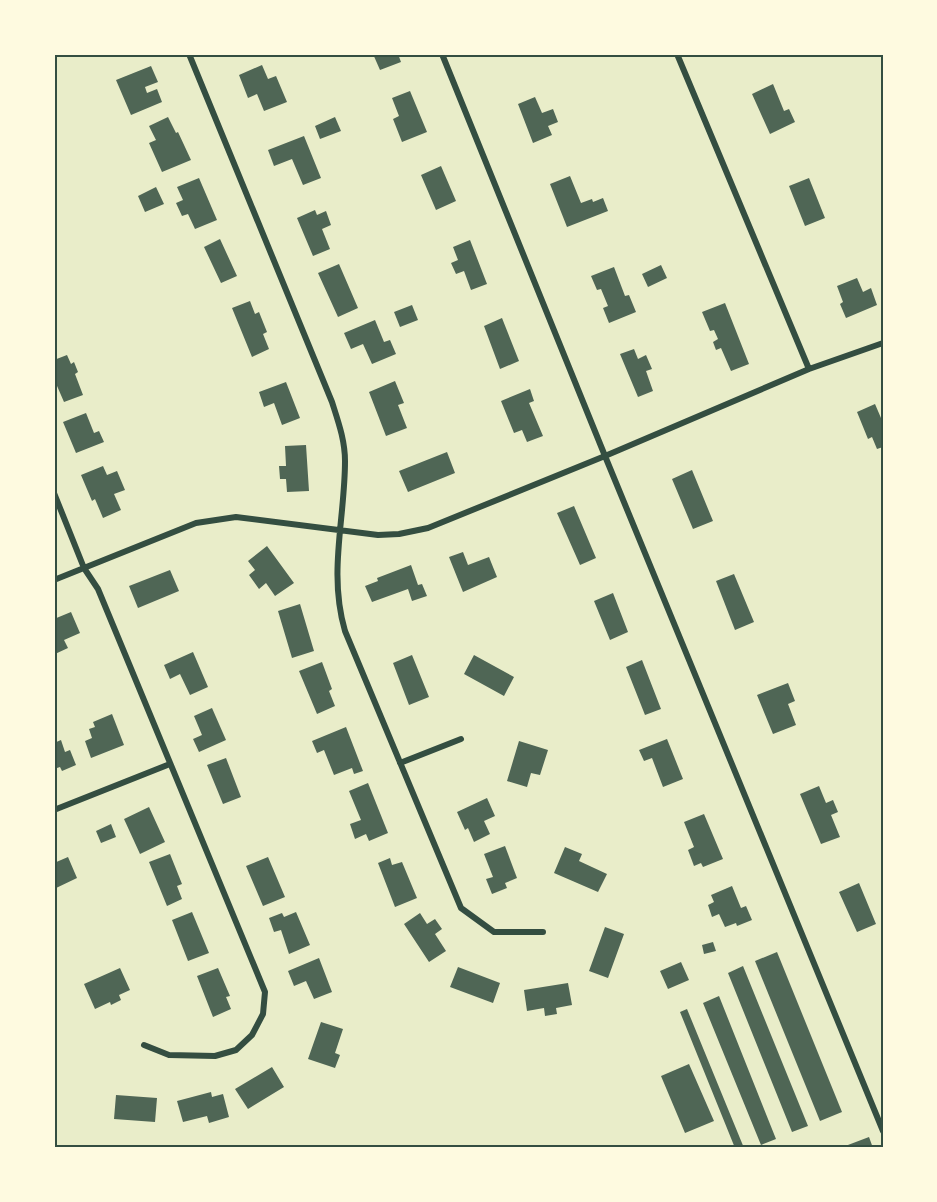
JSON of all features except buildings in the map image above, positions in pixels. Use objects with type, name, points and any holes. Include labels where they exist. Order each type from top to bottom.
[{"type":"street","points":[[189,54],[332,402],[343,436],[345,460],[337,583],[339,609],[345,631],[461,908],[494,932],[543,932]]},
{"type":"street","points":[[442,54],[883,1131]]},
{"type":"street","points":[[677,54],[809,369]]},
{"type":"street","points":[[54,580],[196,523],[237,517],[378,535],[399,534],[428,528],[809,369],[883,343]]},
{"type":"street","points":[[54,493],[84,568],[99,589],[265,992],[263,1014],[252,1035],[236,1050],[215,1056],[169,1055],[144,1045]]},
{"type":"street","points":[[400,763],[461,739]]},
{"type":"street","points":[[54,810],[170,764]]}]
